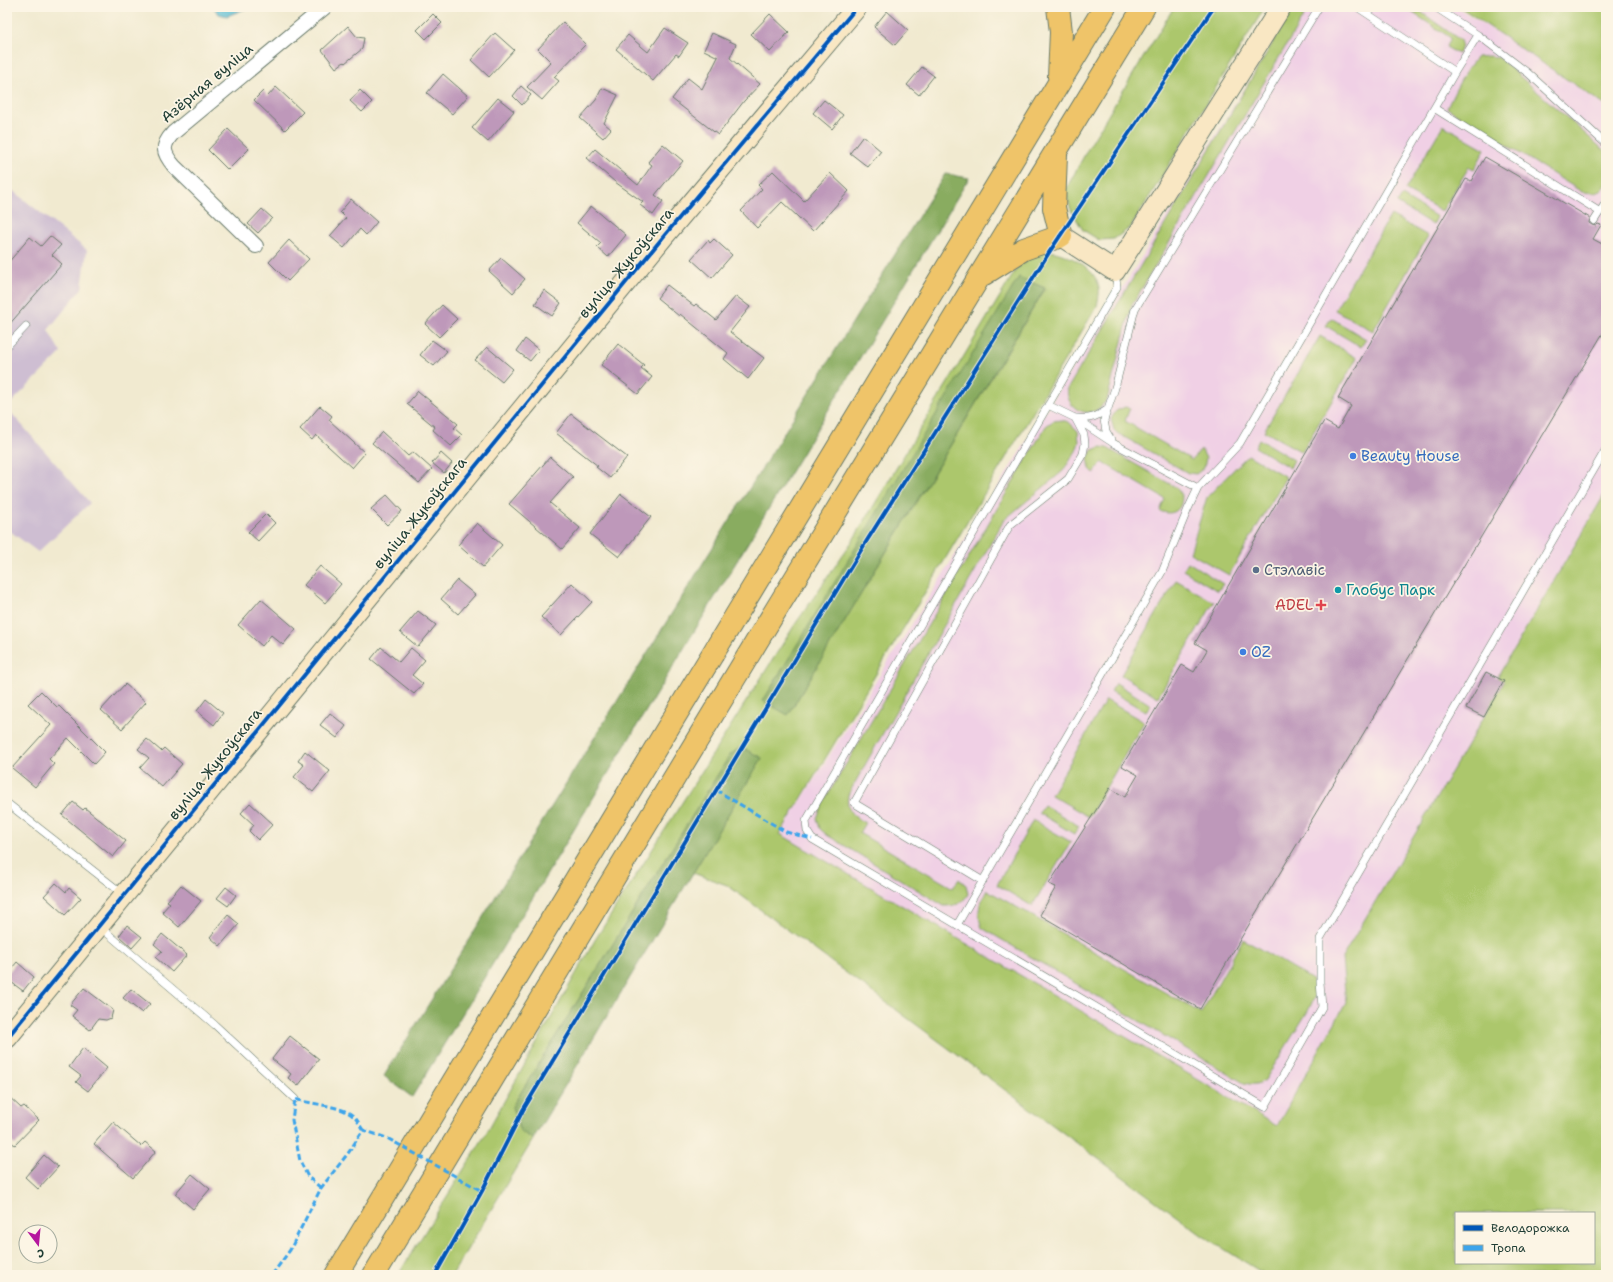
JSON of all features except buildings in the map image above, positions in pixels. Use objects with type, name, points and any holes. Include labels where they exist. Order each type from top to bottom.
[{"type":"highway","points":[[1058,7],[1062,32],[1059,82]]},
{"type":"highway","points":[[336,1275],[1105,7]]},
{"type":"highway","points":[[374,1275],[978,278],[1144,7]]},
{"type":"highway","points":[[978,278],[1024,249],[1061,236],[1054,208],[1056,150]]},
{"type":"street","name":"Азёрная вуліца","points":[[256,246],[167,158],[165,150],[166,140],[173,132],[325,7]]},
{"type":"street","name":"вуліца Жукоўскага","points":[[7,1038],[99,926],[123,894],[646,258],[857,7]]},
{"type":"street","points":[[1061,236],[1115,271],[1281,7]]},
{"type":"lane","points":[[1113,443],[1106,431],[1104,420],[1115,388],[1136,309],[1319,7]]},
{"type":"lane","points":[[1357,7],[1455,72]]},
{"type":"lane","points":[[1435,7],[1478,34],[1528,73],[1606,144]]},
{"type":"lane","points":[[956,925],[1162,572],[1198,488],[1240,443],[1478,34]]},
{"type":"lane","points":[[1434,108],[1600,212]]},
{"type":"lane","points":[[1594,221],[1606,202]]},
{"type":"lane","points":[[1115,271],[1117,287],[806,821],[807,831],[812,839],[1265,1107],[1322,1007],[1320,982],[1320,938],[1606,449]]},
{"type":"lane","points":[[7,346],[26,326]]},
{"type":"lane","points":[[1048,405],[1075,418],[1113,443],[1198,488]]},
{"type":"lane","points":[[1075,418],[1092,418],[1108,409]]},
{"type":"lane","points":[[983,881],[854,803],[1010,525],[1068,479],[1079,460],[1085,444],[1084,435],[1075,418]]},
{"type":"lane","points":[[7,803],[123,894]]},
{"type":"lane","points":[[99,926],[215,1025],[295,1099]]},
{"type":"shaded area","points":[[1294,7],[1456,7],[1520,47],[1606,107],[1606,492],[1497,677],[1504,681],[1484,717],[1342,958],[1346,1003],[1222,1228],[780,834],[1129,278]]},
{"type":"shaded area","points":[[7,186],[87,250],[82,288],[48,330],[61,353],[7,407]]},
{"type":"shaded area","points":[[7,408],[90,503],[38,552],[7,529]]},
{"type":"green space","points":[[1174,7],[1265,7],[1131,227],[1114,239],[1099,240],[1083,230],[1071,210],[1065,191],[1090,145]]},
{"type":"green space","points":[[1294,7],[1309,7],[1131,307],[1107,400],[1093,412],[1076,409],[1069,400],[1068,388]]},
{"type":"green space","points":[[1404,7],[1414,7],[1460,40],[1462,47],[1458,54],[1446,47],[1451,38]]},
{"type":"green space","points":[[1460,7],[1606,7],[1606,106]]},
{"type":"green space","points":[[1477,57],[1498,57],[1606,152],[1606,183],[1601,191],[1595,193],[1582,192],[1447,108],[1468,68]]},
{"type":"green space","points":[[1443,125],[1485,149],[1475,169],[1469,167],[1442,211],[1405,190]]},
{"type":"green space","points":[[945,174],[969,178],[412,1097],[384,1076]]},
{"type":"green space","points":[[1402,196],[1437,217],[1433,225],[1397,203]]},
{"type":"green space","points":[[1391,215],[1428,236],[1373,331],[1335,310]]},
{"type":"green space","points":[[1050,251],[1072,258],[1092,273],[1096,280],[1099,287],[1097,306],[780,834],[1277,1126],[1346,1003],[1342,958],[1504,682],[1497,678],[1606,492],[1606,1275],[1266,1275],[1203,1236],[727,885],[693,873],[762,758],[741,748],[730,755],[512,1107],[520,1131],[534,1138],[452,1275],[440,1275],[430,1271],[428,1275],[398,1275],[484,1137],[595,940],[794,626],[853,540],[1017,268],[1032,256]],"holes":[[[1019,277],[1045,289],[788,715]]]},
{"type":"green space","points":[[1019,277],[1045,288],[788,715],[763,701]]},
{"type":"green space","points":[[1331,318],[1366,339],[1361,347],[1326,326]]},
{"type":"green space","points":[[1320,336],[1357,358],[1302,452],[1264,431]]},
{"type":"green space","points":[[1125,407],[1130,408],[1125,421],[1192,460],[1201,449],[1206,458],[1204,468],[1196,474],[1188,473],[1117,433],[1114,430],[1111,419],[1116,411]]},
{"type":"green space","points":[[1061,420],[1069,422],[1078,431],[1079,442],[1076,451],[1063,471],[1004,520],[848,795],[849,809],[853,815],[865,823],[859,833],[953,888],[959,879],[966,885],[968,894],[961,902],[952,906],[944,906],[827,835],[820,829],[817,818],[823,803],[1046,426],[1053,421]]},
{"type":"green space","points":[[1259,439],[1294,460],[1290,468],[1255,447]]},
{"type":"green space","points":[[1101,447],[1107,448],[1177,488],[1182,497],[1182,502],[1178,509],[1168,513],[1160,511],[1165,499],[1102,462],[1094,473],[1090,469],[1088,458],[1092,450]]},
{"type":"green space","points":[[1248,455],[1286,477],[1229,575],[1190,553],[1207,497]]},
{"type":"green space","points":[[1188,562],[1223,584],[1218,591],[1183,570]]},
{"type":"green space","points":[[1176,580],[1214,602],[1158,697],[1121,675]]},
{"type":"green space","points":[[1116,683],[1151,705],[1146,712],[1111,691]]},
{"type":"green space","points":[[1106,700],[1144,722],[1089,817],[1051,795]]},
{"type":"green space","points":[[741,747],[762,758],[533,1139],[520,1131],[512,1107],[730,755]]},
{"type":"green space","points":[[1044,805],[1079,826],[1074,834],[1039,813]]},
{"type":"green space","points":[[1033,820],[1071,842],[1032,906],[997,885]]},
{"type":"green space","points":[[987,890],[1201,1013],[1243,939],[1311,979],[1317,992],[1308,1011],[1265,1080],[1255,1084],[1244,1083],[982,928],[979,917],[979,909]]},
{"type":"water","points":[[213,7],[250,7],[227,16],[219,14]]},
{"type":"marked path","points":[[716,790],[786,832],[812,839]]},
{"type":"marked path","points":[[321,1188],[308,1177],[300,1161],[292,1120],[295,1099],[343,1110],[355,1118],[363,1130]]},
{"type":"marked path","points":[[272,1275],[290,1250],[321,1188],[349,1152],[363,1130],[387,1138],[482,1191]]},
{"type":"cycle path","points":[[7,1038],[664,236],[857,7]]},
{"type":"cycle path","points":[[435,1275],[482,1191],[523,1110],[866,542],[1050,251],[1214,7]]},
{"type":"place","name":"Beauty House","points":[[1353,456]]},
{"type":"place","name":"Стэлавіс","points":[[1256,570]]},
{"type":"place","name":"Глобус Парк","points":[[1338,590]]},
{"type":"place","name":"ADEL","points":[[1321,605]]},
{"type":"place","name":"OZ","points":[[1243,652]]}]
